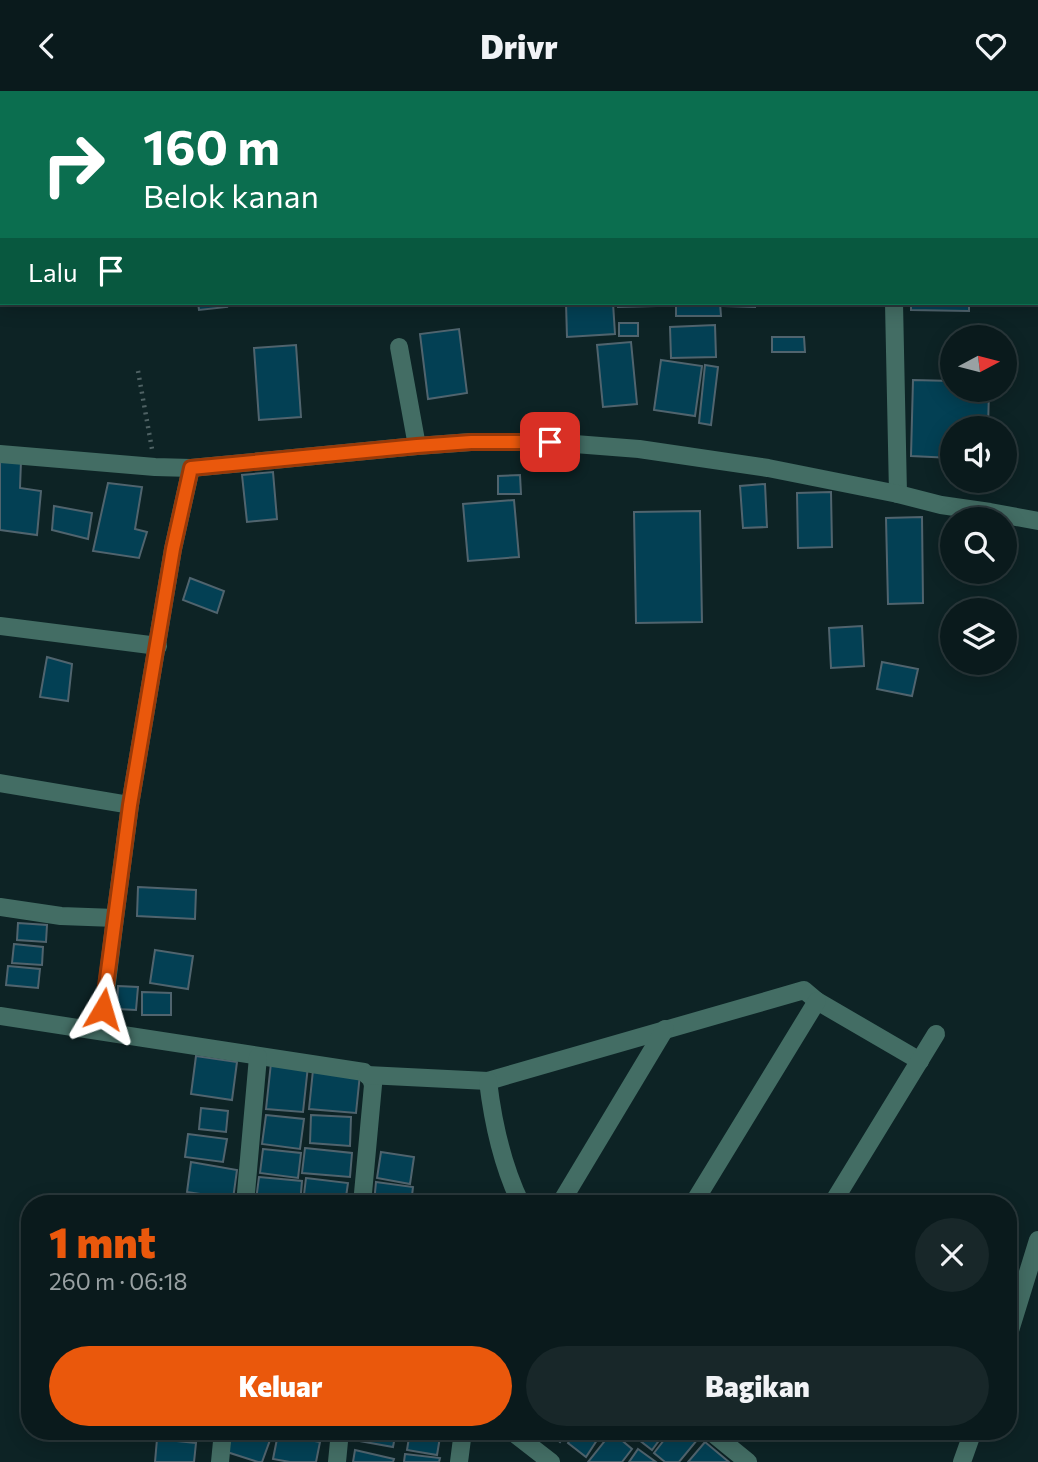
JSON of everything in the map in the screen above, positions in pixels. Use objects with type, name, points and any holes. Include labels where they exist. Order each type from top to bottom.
[{"type":"street","points":[[894,305],[898,493]]},
{"type":"street","points":[[399,347],[417,446]]},
{"type":"street","points":[[0,454],[191,468],[471,442],[550,442],[639,449],[768,468],[898,493],[941,505],[1038,521]]},
{"type":"street","points":[[101,1031],[130,805],[173,549],[191,468]]},
{"type":"street","points":[[0,626],[158,646]]},
{"type":"street","points":[[0,783],[130,805]]},
{"type":"street","points":[[0,907],[61,916],[115,918]]},
{"type":"street","points":[[367,1075],[488,1081],[804,990],[817,1001],[920,1061]]},
{"type":"street","points":[[698,1195],[817,1001]]},
{"type":"street","points":[[0,1016],[364,1072],[373,1085],[363,1195]]},
{"type":"street","points":[[565,1195],[665,1029]]},
{"type":"street","points":[[838,1195],[936,1034]]},
{"type":"street","points":[[246,1195],[258,1057]]},
{"type":"street","points":[[488,1081],[496,1135],[517,1195]]},
{"type":"street","points":[[1017,1308],[1038,1240]]},
{"type":"street","points":[[220,1462],[222,1440]]},
{"type":"street","points":[[337,1462],[339,1440]]},
{"type":"street","points":[[459,1462],[462,1440]]},
{"type":"street","points":[[523,1440],[551,1462]]},
{"type":"street","points":[[720,1440],[748,1462]]},
{"type":"street","points":[[962,1462],[971,1440]]},
{"type":"path","points":[[138,371],[155,467]]},
{"type":"building","points":[[198,305],[227,307],[199,310]]},
{"type":"building","points":[[566,305],[613,305],[615,334],[567,337]]},
{"type":"building","points":[[618,305],[656,306],[618,307]]},
{"type":"building","points":[[676,305],[720,305],[721,316],[676,316]]},
{"type":"building","points":[[755,305],[755,307],[724,306]]},
{"type":"building","points":[[911,305],[969,305],[969,311],[911,310]]},
{"type":"building","points":[[619,323],[638,323],[638,336],[619,336]]},
{"type":"building","points":[[715,325],[716,357],[671,358],[670,327]]},
{"type":"building","points":[[459,329],[467,393],[428,399],[420,334]]},
{"type":"building","points":[[772,337],[804,337],[805,352],[772,352]]},
{"type":"building","points":[[631,342],[637,404],[603,407],[597,345]]},
{"type":"building","points":[[296,345],[301,417],[259,420],[254,348]]},
{"type":"building","points":[[661,360],[702,366],[695,416],[654,410]]},
{"type":"building","points":[[705,365],[718,367],[711,425],[699,423]]},
{"type":"building","points":[[913,380],[940,381],[940,403],[989,403],[988,416],[940,416],[940,457],[911,456]]},
{"type":"building","points":[[0,460],[21,461],[20,488],[41,491],[37,535],[0,530]]},
{"type":"building","points":[[273,472],[277,519],[247,522],[242,475]]},
{"type":"building","points":[[520,475],[521,494],[498,494],[498,476]]},
{"type":"building","points":[[108,483],[142,487],[135,529],[147,532],[139,558],[93,551]]},
{"type":"building","points":[[765,484],[767,527],[743,528],[740,486]]},
{"type":"building","points":[[831,492],[832,547],[798,548],[797,493]]},
{"type":"building","points":[[514,500],[519,557],[468,561],[463,504]]},
{"type":"building","points":[[54,506],[92,513],[88,539],[52,530]]},
{"type":"building","points":[[700,511],[702,622],[636,623],[634,512]]},
{"type":"building","points":[[922,517],[923,603],[888,604],[886,518]]},
{"type":"building","points":[[190,578],[224,591],[217,613],[183,600]]},
{"type":"building","points":[[862,626],[864,666],[831,668],[829,628]]},
{"type":"building","points":[[47,657],[72,664],[68,701],[40,697]]},
{"type":"building","points":[[882,662],[918,669],[912,696],[877,689]]},
{"type":"building","points":[[138,887],[196,890],[195,919],[137,916]]},
{"type":"building","points":[[18,923],[47,925],[46,942],[17,940]]},
{"type":"building","points":[[14,944],[43,947],[42,965],[12,963]]},
{"type":"building","points":[[155,950],[193,956],[188,989],[150,983]]},
{"type":"building","points":[[8,966],[40,969],[38,988],[6,985]]},
{"type":"building","points":[[118,986],[138,987],[136,1010],[117,1009]]},
{"type":"building","points":[[142,992],[171,993],[171,1015],[142,1015]]},
{"type":"building","points":[[196,1056],[237,1062],[232,1100],[191,1094]]},
{"type":"building","points":[[271,1063],[308,1066],[303,1112],[266,1109]]},
{"type":"building","points":[[313,1070],[360,1074],[356,1113],[309,1109]]},
{"type":"building","points":[[201,1108],[228,1111],[226,1132],[199,1129]]},
{"type":"building","points":[[266,1115],[304,1119],[300,1149],[262,1144]]},
{"type":"building","points":[[311,1115],[351,1117],[350,1146],[310,1143]]},
{"type":"building","points":[[188,1134],[227,1139],[223,1162],[185,1157]]},
{"type":"building","points":[[305,1148],[352,1153],[350,1177],[302,1173]]},
{"type":"building","points":[[263,1149],[301,1153],[298,1178],[260,1173]]},
{"type":"building","points":[[381,1152],[414,1157],[410,1184],[377,1178]]},
{"type":"building","points":[[191,1162],[237,1170],[234,1195],[187,1192]]},
{"type":"building","points":[[259,1177],[302,1181],[301,1195],[257,1195]]},
{"type":"building","points":[[306,1178],[348,1183],[346,1195],[304,1195]]},
{"type":"building","points":[[376,1182],[413,1187],[412,1195],[375,1195]]},
{"type":"building","points":[[157,1440],[196,1443],[194,1462],[155,1462]]},
{"type":"building","points":[[230,1440],[270,1440],[262,1462],[227,1452]]},
{"type":"building","points":[[277,1440],[320,1442],[316,1462],[273,1459]]},
{"type":"building","points":[[359,1440],[394,1440],[393,1447]]},
{"type":"building","points":[[409,1440],[440,1440],[437,1455],[407,1450]]},
{"type":"building","points":[[570,1440],[597,1440],[586,1457],[568,1443]]},
{"type":"building","points":[[606,1440],[621,1440],[632,1449],[622,1462],[588,1462]]},
{"type":"building","points":[[639,1440],[659,1440],[652,1450]]},
{"type":"building","points":[[664,1440],[697,1440],[679,1462],[665,1462],[654,1453]]},
{"type":"building","points":[[705,1442],[729,1462],[688,1462]]},
{"type":"building","points":[[638,1449],[656,1462],[629,1462]]},
{"type":"building","points":[[355,1450],[394,1459],[393,1462],[353,1462]]},
{"type":"building","points":[[405,1454],[440,1458],[439,1462],[404,1462]]},
{"type":"route","points":[[103,1009],[130,805],[173,549],[191,468],[471,442],[550,442]]}]
